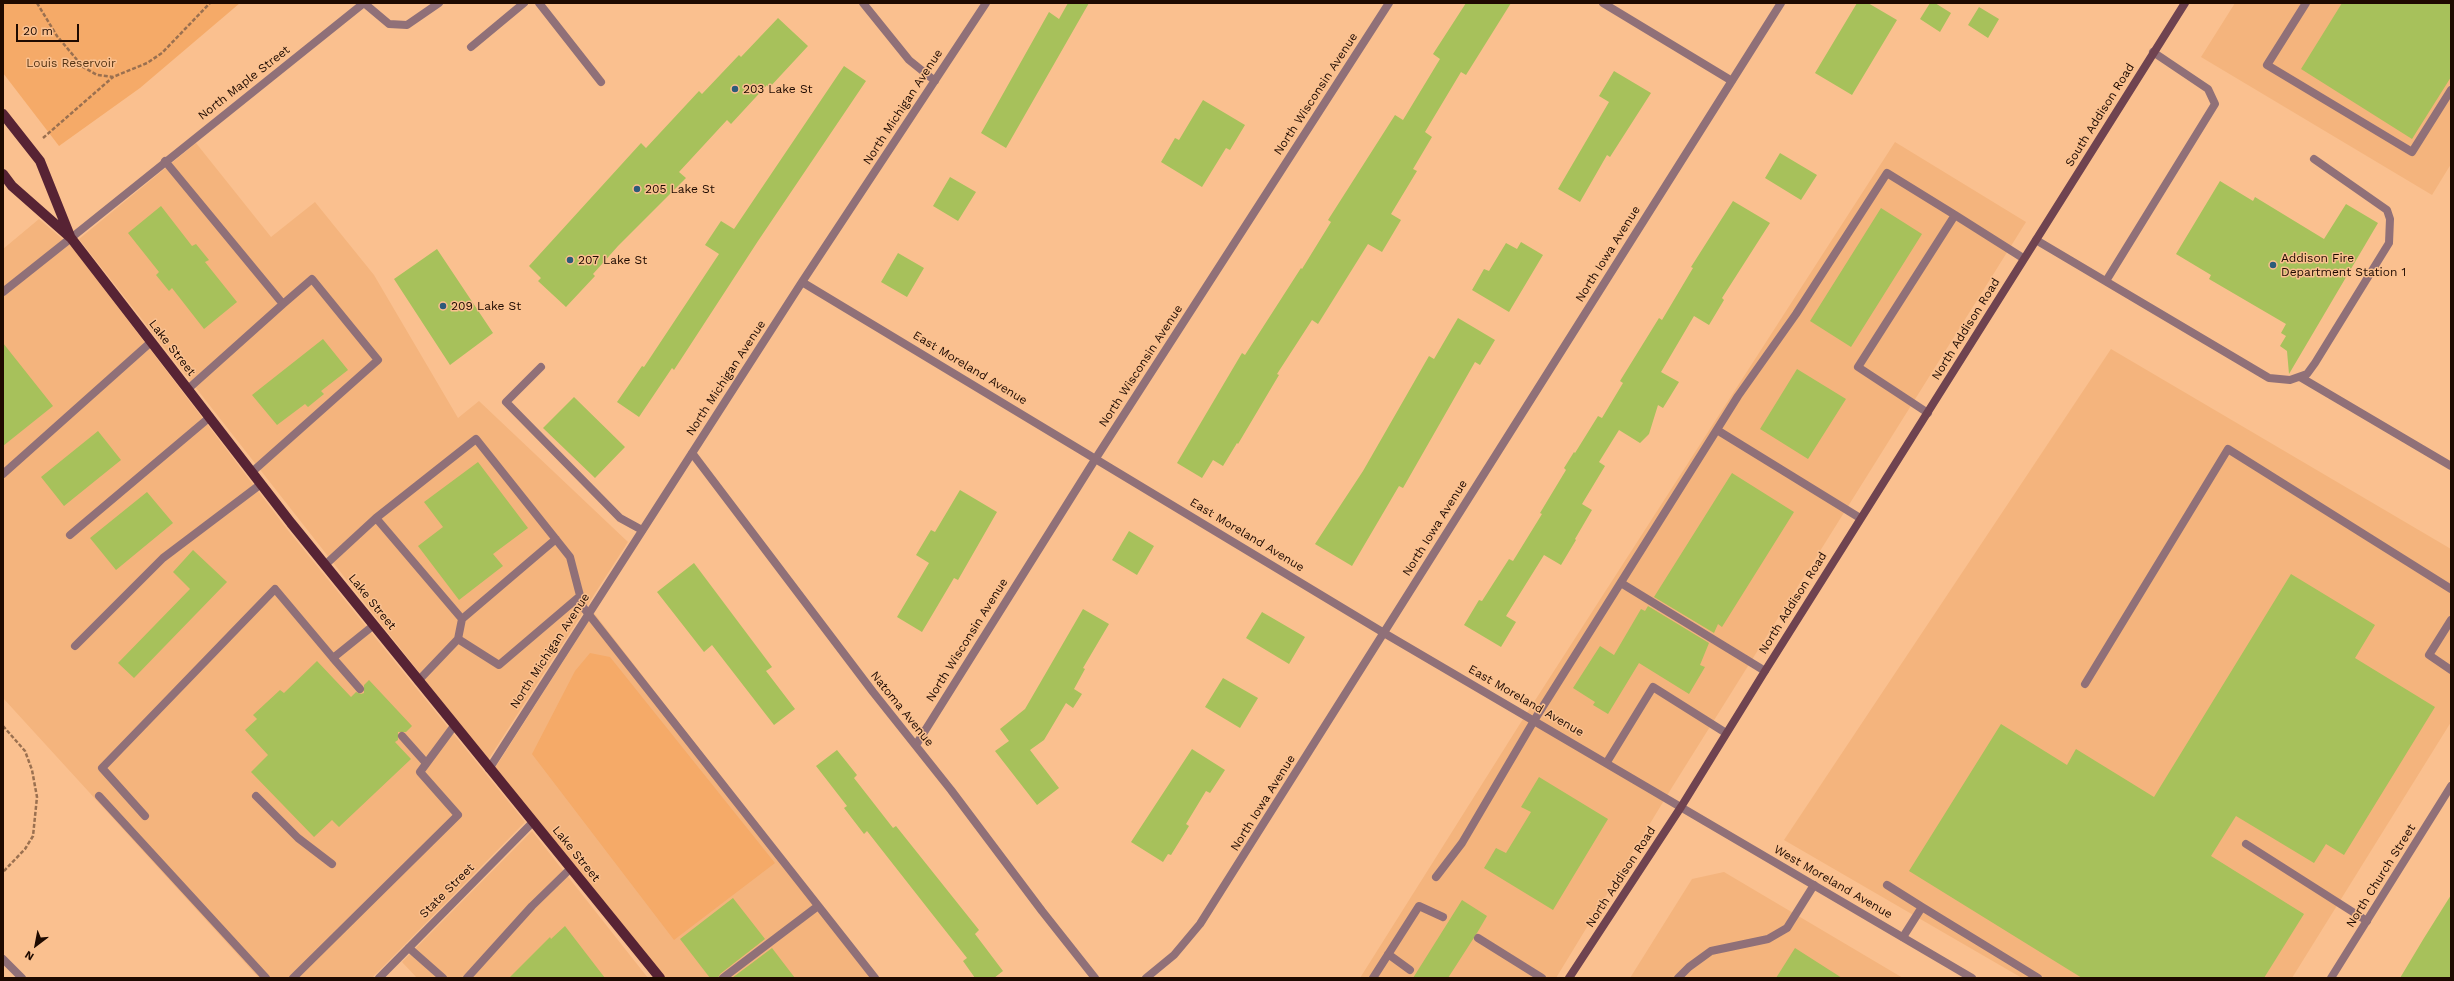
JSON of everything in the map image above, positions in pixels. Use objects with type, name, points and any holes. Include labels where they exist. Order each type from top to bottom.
[{"type":"main road","name":"Lake Street","points":[[3,114],[40,161],[71,238]]},
{"type":"main road","name":"Lake Street","points":[[3,174],[12,186],[71,238],[325,565],[657,977]]},
{"type":"street","name":"North Maple Street","points":[[3,292],[364,3],[389,24],[407,25],[439,3]]},
{"type":"street","points":[[472,47],[524,3]]},
{"type":"street","points":[[539,3],[601,82]]},
{"type":"street","points":[[863,3],[909,60],[935,81]]},
{"type":"street","name":"North Michigan Avenue","points":[[489,769],[802,282],[986,3]]},
{"type":"street","name":"North Wisconsin Avenue","points":[[916,745],[1096,458],[1389,3]]},
{"type":"street","points":[[1603,3],[1732,81]]},
{"type":"street","name":"North Iowa Avenue","points":[[1146,978],[1174,955],[1200,924],[1781,3]]},
{"type":"street","name":"South Addison Road","points":[[2036,240],[2185,3]]},
{"type":"street","points":[[2306,3],[2267,64],[2412,152],[2451,90]]},
{"type":"street","points":[[2106,282],[2215,104],[2208,89],[2153,52]]},
{"type":"street","points":[[2036,240],[2269,378],[2290,380],[2307,374],[2315,363],[2389,243],[2390,219],[2388,210],[2314,159]]},
{"type":"street","points":[[165,161],[283,304]]},
{"type":"street","points":[[1436,877],[1462,843],[1535,719],[1738,396],[1796,314],[1887,173],[2023,258]]},
{"type":"street","points":[[1928,413],[1858,367],[1955,215]]},
{"type":"street","name":"North Addison Road","points":[[1569,978],[1681,807],[1764,671],[1928,413],[2023,258],[2036,240]]},
{"type":"street","points":[[188,389],[312,279],[378,360],[252,472]]},
{"type":"street","name":"East Moreland Avenue","points":[[802,282],[1384,632],[1535,719],[1681,807]]},
{"type":"street","points":[[3,474],[151,342]]},
{"type":"street","points":[[541,367],[506,402],[620,518],[642,530]]},
{"type":"street","points":[[2300,377],[2451,466]]},
{"type":"street","points":[[70,535],[210,417]]},
{"type":"street","points":[[1717,430],[1860,518]]},
{"type":"street","points":[[325,565],[376,518],[476,439],[570,557],[583,607],[875,978]]},
{"type":"street","points":[[2085,684],[2228,449],[2451,589]]},
{"type":"street","name":"Natoma Avenue","points":[[692,453],[873,692],[916,745],[1095,978]]},
{"type":"street","points":[[75,646],[163,558],[261,484]]},
{"type":"street","points":[[376,518],[462,619]]},
{"type":"street","points":[[418,681],[458,639],[462,619],[556,539]]},
{"type":"street","points":[[1621,583],[1764,671]]},
{"type":"street","points":[[145,816],[102,768],[276,589],[360,688]]},
{"type":"street","points":[[458,639],[499,665],[580,596]]},
{"type":"street","points":[[2451,620],[2429,655],[2451,670]]},
{"type":"street","points":[[333,658],[374,625]]},
{"type":"street","points":[[1607,762],[1653,687],[1726,733]]},
{"type":"street","points":[[293,978],[458,815],[420,772],[454,726]]},
{"type":"street","points":[[402,736],[426,763]]},
{"type":"street","name":"North Church Street","points":[[2331,978],[2451,786]]},
{"type":"street","points":[[99,796],[266,978]]},
{"type":"street","points":[[256,796],[298,838],[332,864]]},
{"type":"street","name":"West Moreland Avenue","points":[[1681,807],[1972,978]]},
{"type":"street","name":"State Street","points":[[379,978],[533,822]]},
{"type":"street","points":[[2246,844],[2367,920]]},
{"type":"street","points":[[467,978],[532,906],[570,869]]},
{"type":"street","points":[[1678,978],[1689,967],[1711,952],[1768,939],[1787,928],[1814,885]]},
{"type":"street","points":[[1887,886],[2038,978]]},
{"type":"street","points":[[723,978],[818,906]]},
{"type":"street","points":[[1373,978],[1419,906],[1443,917]]},
{"type":"street","points":[[1903,938],[1922,907]]},
{"type":"street","points":[[1478,938],[1542,978]]},
{"type":"street","points":[[409,948],[443,978]]},
{"type":"street","points":[[1388,954],[1410,970]]},
{"type":"street","points":[[3,959],[22,978]]},
{"type":"path","points":[[37,3],[57,36],[83,67],[97,75],[113,76]]},
{"type":"path","points":[[43,138],[113,76],[147,63],[162,53],[210,3]]},
{"type":"path","points":[[3,726],[25,752],[32,770],[38,797],[33,836],[25,849],[3,872]]},
{"type":"shaded area","points":[[2235,3],[2451,3],[2451,164],[2432,195],[2201,57]]},
{"type":"shaded area","points":[[1895,142],[2026,222],[1671,789],[1556,978],[1360,978],[1523,719]]},
{"type":"shaded area","points":[[196,143],[271,237],[315,202],[374,275],[458,418],[479,401],[628,542],[488,760],[79,239]]},
{"type":"shaded area","points":[[39,219],[72,247],[287,529],[525,822],[372,978],[259,978],[3,698],[3,249]]},
{"type":"shaded area","points":[[2111,349],[2451,549],[2451,722],[2292,978],[2022,978],[1784,840]]},
{"type":"shaded area","points":[[594,613],[877,978],[662,978],[495,768]]},
{"type":"shaded area","points":[[532,831],[648,978],[417,978],[402,962]]},
{"type":"shaded area","points":[[1724,872],[1903,978],[1630,978],[1692,879]]},
{"type":"green space","name":"Louis Reservoir","points":[[3,3],[240,3],[140,88],[59,146],[3,73]]},
{"type":"green space","points":[[590,653],[610,657],[775,863],[674,940],[532,754],[575,671]]},
{"type":"building","points":[[1068,3],[1089,3],[1006,148],[981,133],[1049,12],[1059,19]]},
{"type":"building","points":[[1466,3],[1511,3],[1466,75],[1461,72],[1425,132],[1432,137],[1413,169],[1417,171],[1391,214],[1401,220],[1382,252],[1368,244],[1318,324],[1312,320],[1277,374],[1279,375],[1238,444],[1237,443],[1223,466],[1213,460],[1202,478],[1177,463],[1242,353],[1245,355],[1301,268],[1302,269],[1331,222],[1328,220],[1395,115],[1403,120],[1440,59],[1433,54]]},
{"type":"building","points":[[1857,3],[1868,3],[1897,20],[1852,95],[1815,73]]},
{"type":"building","points":[[1930,3],[1935,3],[1951,13],[1940,32],[1920,19]]},
{"type":"building","points":[[2342,3],[2451,3],[2451,77],[2412,139],[2301,69]]},
{"type":"building","points":[[1979,7],[1999,19],[1988,38],[1968,25]]},
{"type":"building","points":[[778,18],[808,46],[769,88],[767,85],[731,124],[727,120],[679,172],[686,178],[618,246],[593,274],[595,276],[566,307],[538,281],[541,278],[529,266],[641,143],[646,148],[699,91],[702,94],[739,55],[741,57]]},
{"type":"building","points":[[844,66],[866,81],[758,241],[674,370],[672,368],[639,417],[617,402],[642,366],[644,367],[719,254],[705,245],[721,221],[734,229]]},
{"type":"building","points":[[1614,71],[1651,93],[1610,157],[1607,155],[1580,202],[1558,189],[1609,102],[1599,96]]},
{"type":"building","points":[[1203,100],[1245,125],[1230,150],[1226,148],[1202,187],[1161,162],[1175,138],[1179,140]]},
{"type":"building","points":[[1780,153],[1817,175],[1801,200],[1765,178]]},
{"type":"building","points":[[950,177],[976,192],[958,221],[933,206]]},
{"type":"building","name":"Addison Fire Department Station 1","points":[[2220,181],[2253,201],[2255,197],[2324,239],[2346,204],[2378,223],[2289,374],[2287,351],[2280,346],[2286,336],[2281,333],[2286,324],[2209,279],[2211,275],[2176,254]]},
{"type":"building","points":[[1733,201],[1770,223],[1722,298],[1724,300],[1709,325],[1694,316],[1661,372],[1679,382],[1663,408],[1658,405],[1649,434],[1640,443],[1619,430],[1599,462],[1605,466],[1582,504],[1592,510],[1575,539],[1576,540],[1561,565],[1544,555],[1506,616],[1516,622],[1501,647],[1464,625],[1479,600],[1482,601],[1509,559],[1513,561],[1542,514],[1540,513],[1566,470],[1564,468],[1598,416],[1602,418],[1623,383],[1620,381],[1659,318],[1662,320],[1693,268],[1691,267]]},
{"type":"building","points":[[161,206],[192,246],[196,244],[209,260],[205,262],[237,302],[204,329],[172,288],[169,291],[156,275],[159,272],[128,233]]},
{"type":"building","points":[[1881,208],[1922,234],[1851,347],[1810,321]]},
{"type":"building","points":[[1521,242],[1543,255],[1509,312],[1472,290],[1484,269],[1489,271],[1506,243],[1517,249]]},
{"type":"building","name":"209 Lake St","points":[[437,249],[493,333],[450,365],[394,279]]},
{"type":"building","points":[[898,253],[924,268],[907,297],[881,282]]},
{"type":"building","points":[[1458,318],[1495,340],[1480,365],[1475,362],[1403,488],[1399,486],[1352,566],[1315,544],[1363,471],[1429,356],[1434,359]]},
{"type":"building","points":[[323,339],[348,370],[321,391],[324,394],[308,407],[305,404],[277,425],[252,395]]},
{"type":"building","points":[[3,343],[53,406],[3,446]]},
{"type":"building","points":[[1797,369],[1846,399],[1808,459],[1760,429]]},
{"type":"building","points":[[574,397],[625,447],[595,478],[543,428]]},
{"type":"building","points":[[98,431],[121,460],[64,506],[41,477]]},
{"type":"building","points":[[478,462],[528,528],[493,554],[503,566],[459,600],[418,546],[443,527],[424,502]]},
{"type":"building","points":[[1732,473],[1794,512],[1722,627],[1718,624],[1714,633],[1654,597]]},
{"type":"building","points":[[960,490],[997,512],[958,580],[954,578],[922,632],[897,617],[929,563],[916,555],[931,530],[935,532]]},
{"type":"building","points":[[147,492],[173,523],[116,570],[90,538]]},
{"type":"building","points":[[1129,531],[1154,546],[1137,575],[1112,560]]},
{"type":"building","points":[[193,550],[227,582],[134,678],[118,663],[190,589],[173,572]]},
{"type":"building","points":[[694,563],[772,667],[766,671],[795,709],[774,725],[712,645],[704,652],[657,592]]},
{"type":"building","points":[[2291,574],[2375,625],[2355,658],[2435,707],[2344,855],[2326,844],[2314,863],[2236,816],[2211,856],[2304,914],[2264,978],[2082,978],[1909,871],[2001,724],[2067,765],[2076,749],[2154,797]]},
{"type":"building","points":[[1648,606],[1709,643],[1700,665],[1705,667],[1689,694],[1639,663],[1608,714],[1593,705],[1595,702],[1573,688],[1600,646],[1614,655],[1641,609],[1645,611]]},
{"type":"building","points":[[1083,609],[1109,624],[1083,668],[1085,669],[1074,689],[1082,694],[1073,708],[1066,703],[1044,740],[1030,750],[1059,788],[1037,805],[995,751],[1009,741],[1000,729],[1025,709]]},
{"type":"building","points":[[1262,612],[1305,637],[1289,664],[1246,638]]},
{"type":"building","points":[[317,661],[351,697],[356,692],[361,694],[364,693],[364,685],[369,680],[412,726],[406,732],[398,732],[398,740],[395,742],[411,759],[339,827],[332,820],[314,837],[251,772],[268,755],[245,730],[257,719],[253,715],[280,690],[284,693]]},
{"type":"building","points":[[1223,678],[1258,698],[1240,728],[1205,707]]},
{"type":"building","points":[[1192,749],[1225,770],[1210,793],[1206,791],[1186,824],[1189,826],[1171,855],[1168,854],[1163,862],[1131,842]]},
{"type":"building","points":[[837,750],[857,775],[854,778],[893,828],[896,826],[979,930],[975,934],[1003,971],[994,978],[975,978],[963,961],[967,958],[867,831],[864,834],[844,808],[847,806],[816,766]]},
{"type":"building","points":[[1539,777],[1608,819],[1553,910],[1484,868],[1496,848],[1506,853],[1531,812],[1521,807]]},
{"type":"building","points":[[2451,895],[2451,978],[2400,978],[2424,938]]},
{"type":"building","points":[[733,898],[765,939],[720,974],[718,978],[710,978],[680,939]]},
{"type":"building","points":[[1462,900],[1487,916],[1477,933],[1448,978],[1413,978]]},
{"type":"building","points":[[565,926],[605,978],[509,978],[550,937],[551,939]]},
{"type":"building","points":[[772,948],[795,978],[732,978]]},
{"type":"building","points":[[1795,948],[1842,978],[1776,978]]},
{"type":"place","name":"203 Lake St","points":[[735,89]]},
{"type":"place","name":"205 Lake St","points":[[637,189]]},
{"type":"place","name":"207 Lake St","points":[[570,260]]},
{"type":"place","name":"Addison Fire Department Station 1","points":[[2273,265]]},
{"type":"place","name":"209 Lake St","points":[[443,306]]}]
